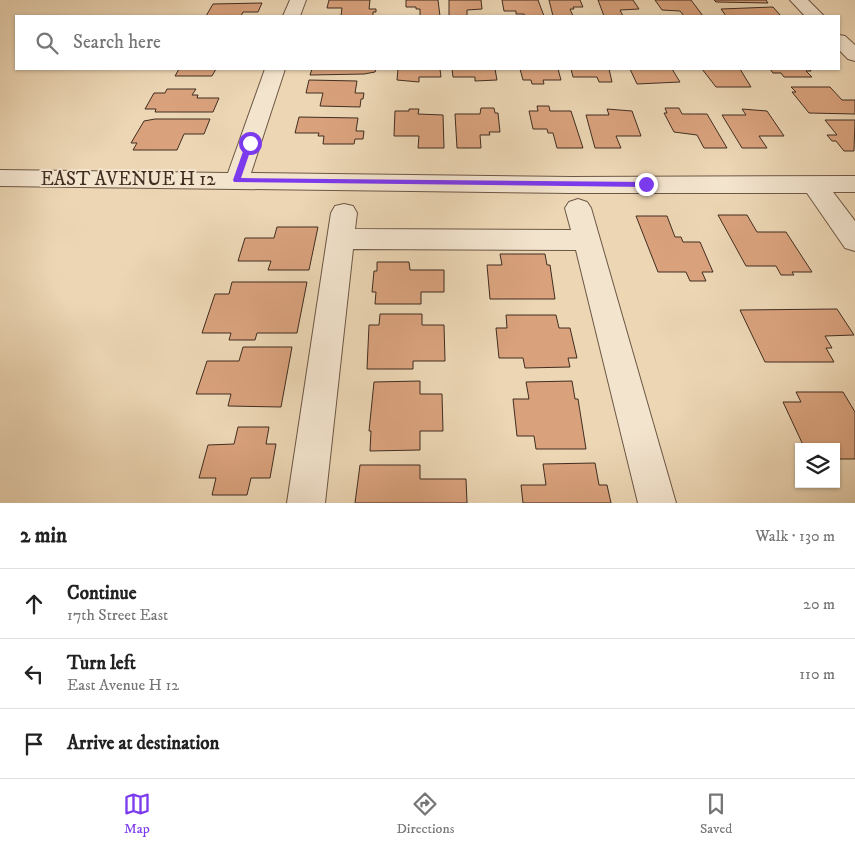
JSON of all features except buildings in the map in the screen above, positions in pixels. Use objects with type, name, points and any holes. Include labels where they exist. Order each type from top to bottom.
[{"type":"street","points":[[292,15],[298,0]]},
{"type":"street","points":[[798,0],[814,15]]},
{"type":"street","points":[[840,41],[855,55]]},
{"type":"street","points":[[237,180],[275,70]]},
{"type":"street","name":"EAST AVENUE H 12","points":[[0,178],[571,185],[855,184]]},
{"type":"street","points":[[814,184],[855,241]]},
{"type":"street","points":[[578,208],[657,503]]},
{"type":"street","points":[[306,503],[342,226],[587,240]]},
{"type":"route","points":[[250,143],[237,180],[571,185],[646,184]]}]
